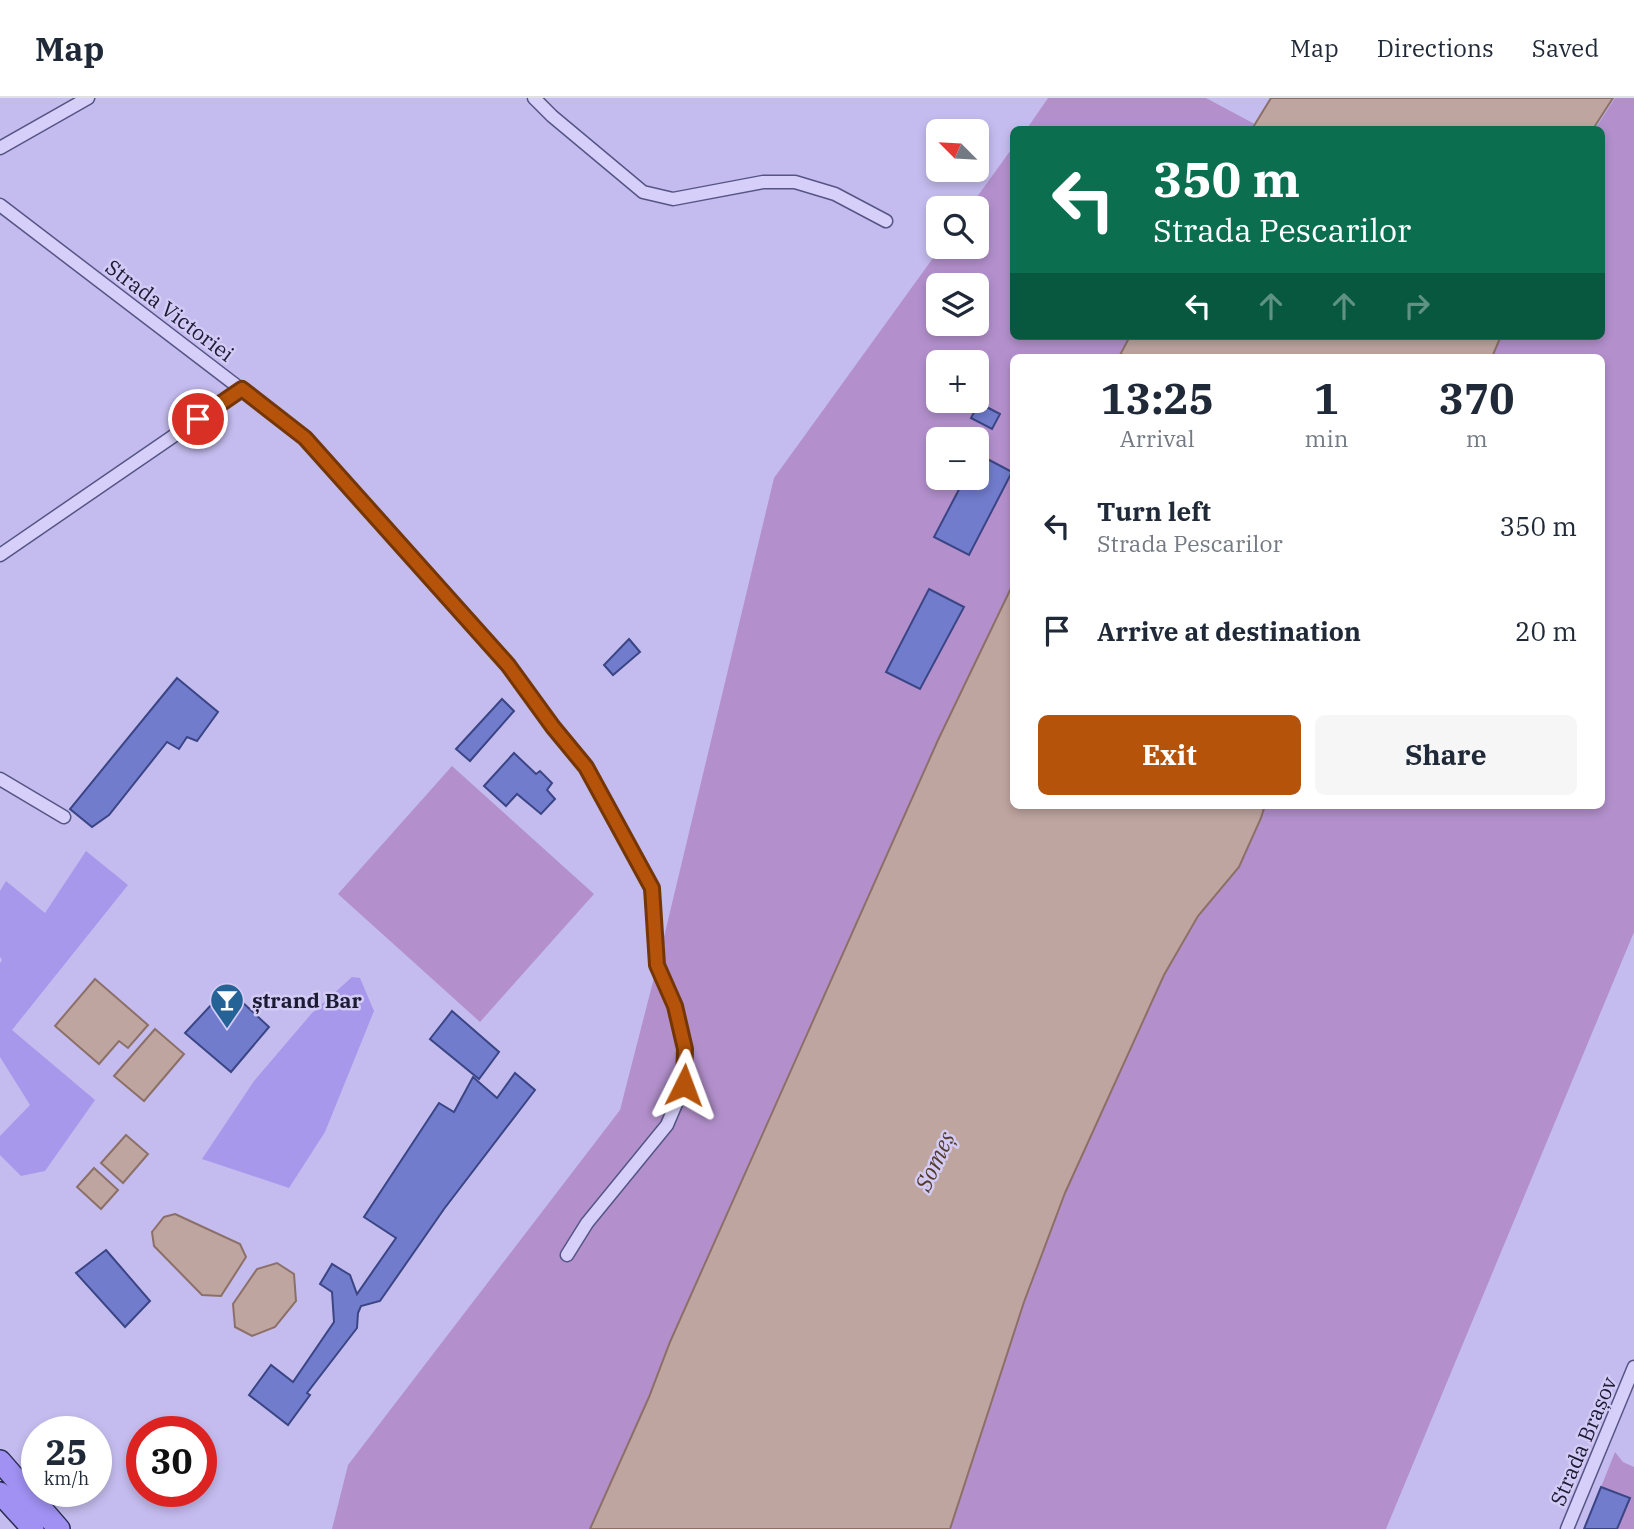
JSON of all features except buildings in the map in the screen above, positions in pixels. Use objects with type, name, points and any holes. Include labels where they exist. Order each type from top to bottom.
[{"type":"main road","points":[[0,1461],[8,1491],[33,1529]]},
{"type":"main road","points":[[8,1491],[59,1529]]},
{"type":"street","points":[[0,148],[88,98]]},
{"type":"street","points":[[534,98],[643,191],[673,199],[763,183],[795,182],[835,194],[886,221]]},
{"type":"street","name":"Strada Victoriei","points":[[0,205],[305,438],[508,665],[586,767],[652,888],[657,965],[675,1006],[685,1049],[684,1085],[667,1125],[587,1223],[567,1255]]},
{"type":"street","points":[[0,555],[242,389]]},
{"type":"street","points":[[0,779],[64,817]]},
{"type":"street","name":"Strada Brașov","points":[[1567,1529],[1634,1367]]},
{"type":"shaded area","points":[[1048,98],[1206,98],[1258,126],[1029,126]]},
{"type":"shaded area","points":[[1615,98],[1634,98],[1634,932],[1386,1529],[332,1529],[348,1465],[620,1110],[774,478],[932,259],[989,259],[989,196],[978,196],[1010,151],[1010,340],[1493,340],[1486,354],[1010,354],[1010,809],[1605,809],[1605,354],[1490,354],[1497,340],[1605,340],[1605,126],[1597,126]]},
{"type":"shaded area","points":[[452,766],[594,894],[480,1022],[338,894]]},
{"type":"shaded area","points":[[1615,1452],[1623,1462],[1634,1467],[1634,1529],[1617,1529],[1629,1498],[1601,1487]]},
{"type":"sand","points":[[86,851],[128,885],[12,1030],[95,1100],[45,1171],[21,1176],[0,1155],[0,1136],[30,1105],[0,1057],[0,891],[6,881],[45,913]]},
{"type":"sand","points":[[352,977],[360,978],[374,1011],[325,1132],[289,1188],[202,1159],[254,1081],[312,1013]]},
{"type":"water","points":[[1271,98],[1613,98],[1595,126],[1254,126]]},
{"type":"water","points":[[1128,340],[1499,340],[1493,354],[1121,354]]},
{"type":"water","name":"Someș","points":[[1010,590],[1010,809],[1264,809],[1239,867],[1198,916],[1164,975],[1065,1193],[1024,1302],[950,1529],[590,1529],[649,1397],[670,1342],[938,740]]},
{"type":"water","points":[[95,979],[148,1025],[128,1048],[119,1041],[99,1064],[55,1026]]},
{"type":"water","points":[[155,1029],[184,1054],[144,1101],[114,1076]]},
{"type":"water","points":[[126,1135],[148,1154],[123,1183],[101,1163]]},
{"type":"water","points":[[94,1168],[118,1190],[101,1209],[77,1187]]},
{"type":"water","points":[[175,1214],[240,1244],[246,1257],[221,1296],[202,1295],[154,1246],[152,1232],[164,1217]]},
{"type":"water","points":[[277,1263],[294,1274],[296,1301],[275,1327],[252,1336],[235,1327],[233,1304],[257,1269]]},
{"type":"place","name":"ștrand Bar","points":[[227,1030]]},
{"type":"route","points":[[198,419],[242,389],[305,438],[508,665],[586,767],[652,888],[657,965],[675,1006],[685,1049],[684,1085]]}]
